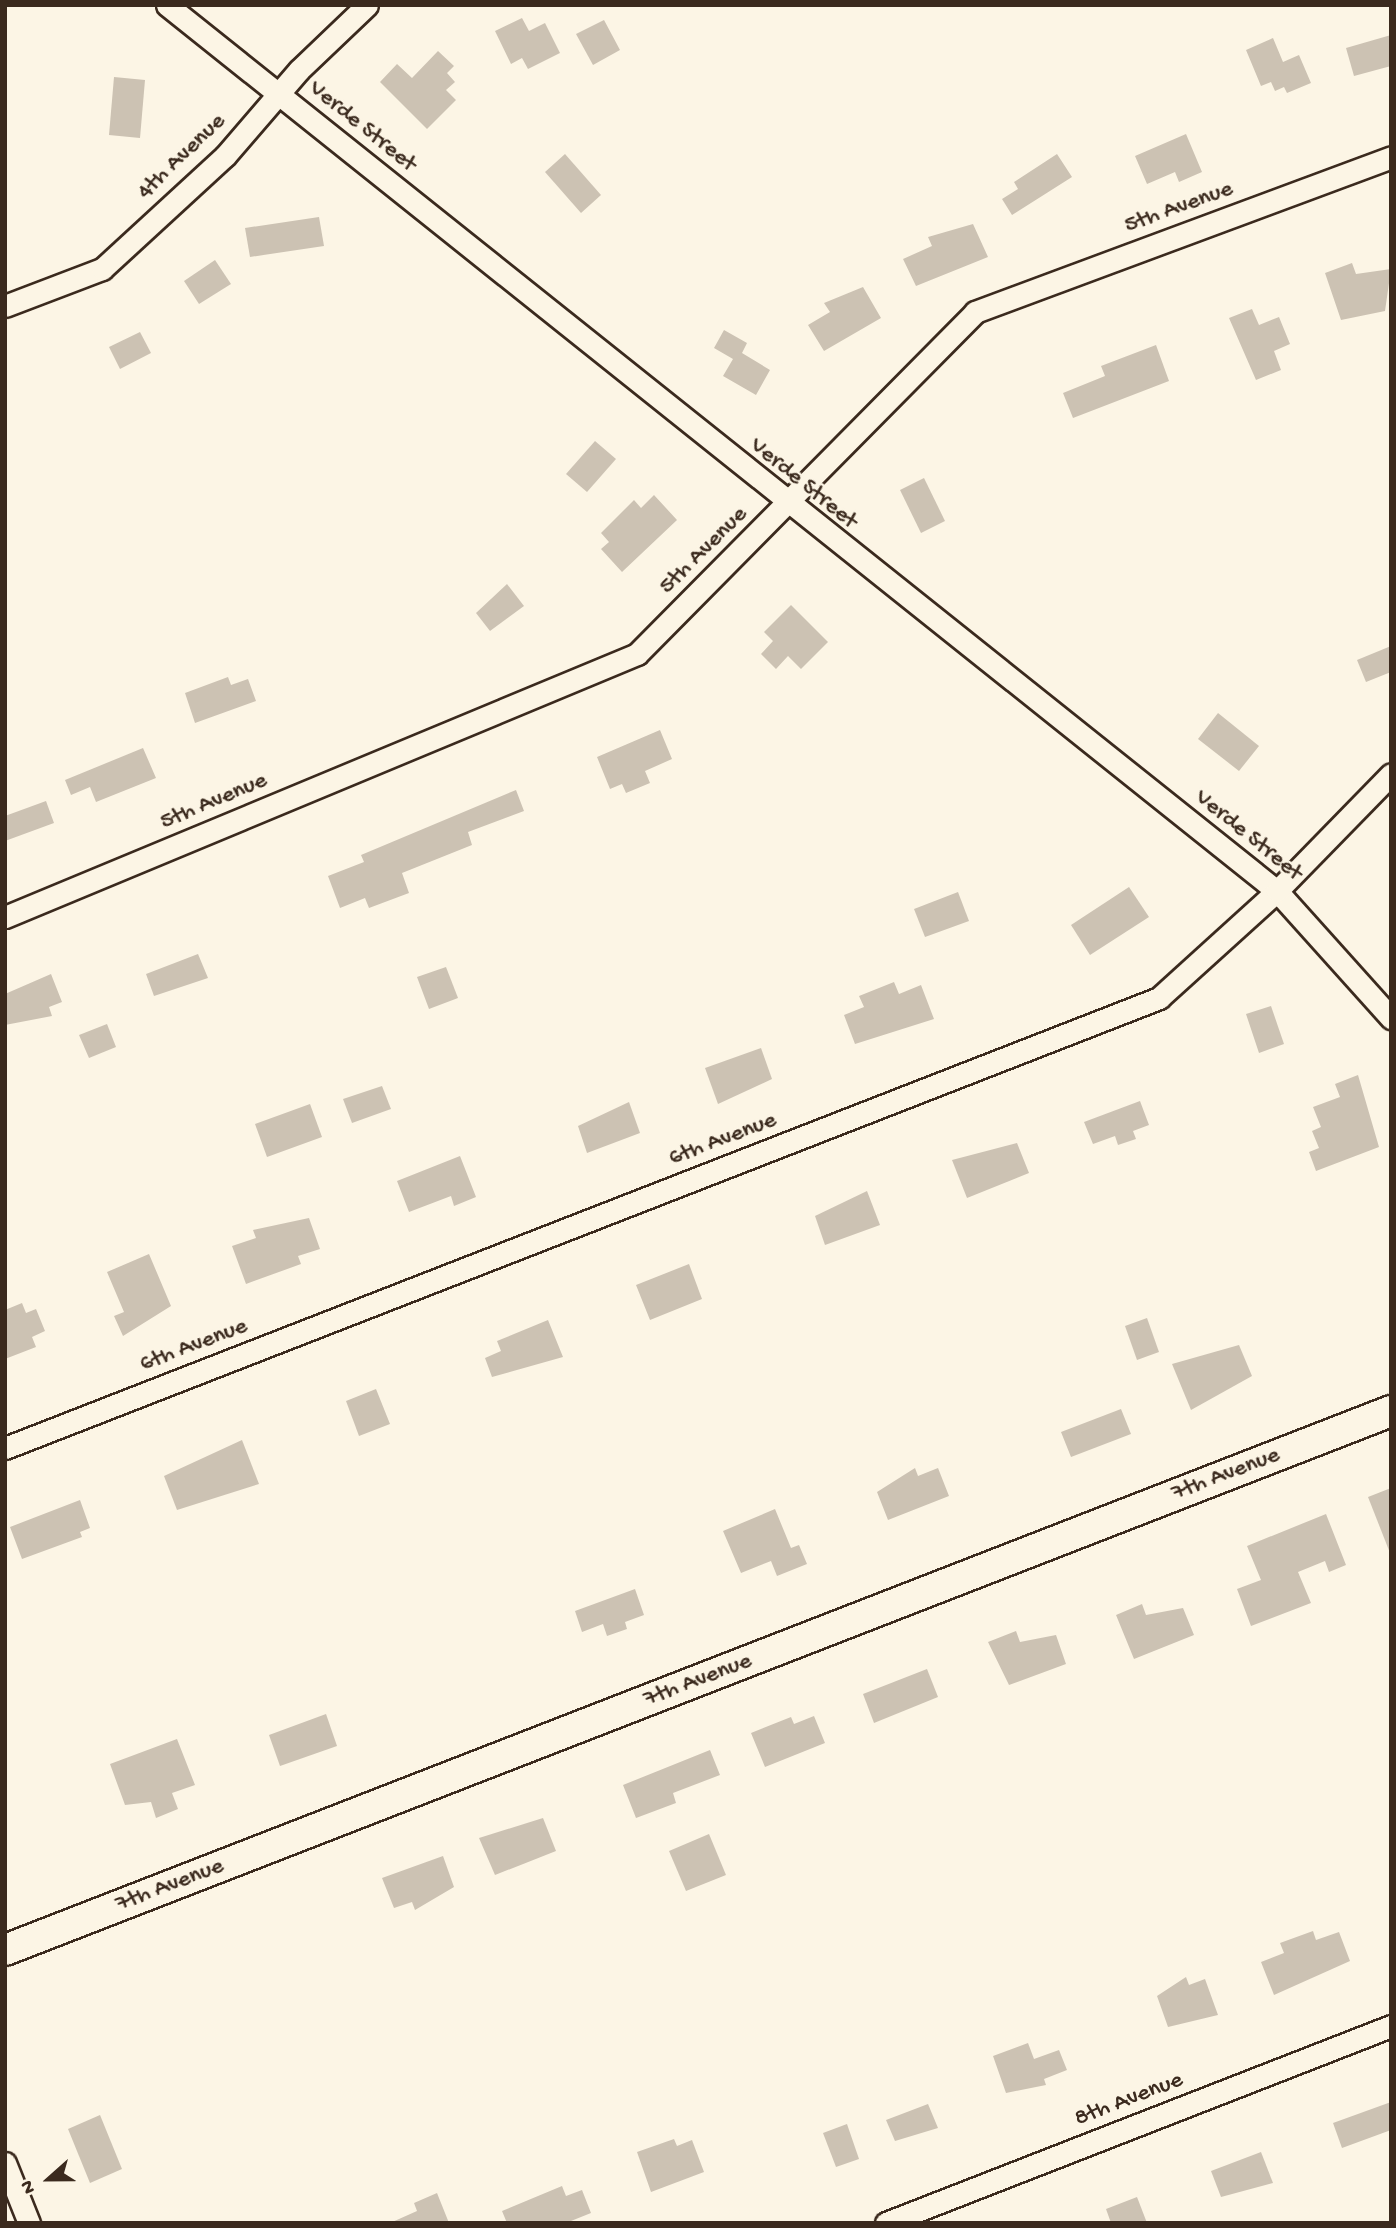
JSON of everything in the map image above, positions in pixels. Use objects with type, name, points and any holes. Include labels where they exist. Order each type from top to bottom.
[{"type":"street","name":"Verde Street","points":[[167,5],[787,505],[1277,891],[1391,1018]]},
{"type":"street","name":"4th Avenue","points":[[5,306],[102,269],[225,156],[279,94],[366,5]]},
{"type":"street","name":"5th Avenue","points":[[5,917],[637,654],[975,312],[1391,157]]},
{"type":"street","name":"6th Avenue","points":[[5,1448],[1159,998],[1277,891],[1391,774]]},
{"type":"street","name":"7th Avenue","points":[[5,1950],[1391,1411]]},
{"type":"street","name":"8th Avenue","points":[[886,2223],[1391,2026]]},
{"type":"street","points":[[5,2163],[29,2223]]},
{"type":"building","points":[[522,18],[529,31],[545,23],[560,53],[528,69],[522,58],[511,64],[495,31]]},
{"type":"building","points":[[604,20],[620,50],[593,65],[576,34]]},
{"type":"building","points":[[1391,35],[1391,66],[1354,76],[1346,48]]},
{"type":"building","points":[[1273,38],[1283,62],[1299,55],[1311,83],[1287,93],[1284,87],[1275,91],[1271,82],[1261,86],[1246,50]]},
{"type":"building","points":[[438,51],[454,66],[447,73],[455,82],[446,90],[456,100],[427,129],[380,82],[397,64],[412,78]]},
{"type":"building","points":[[114,77],[145,80],[140,138],[109,135]]},
{"type":"building","points":[[1186,134],[1202,172],[1179,182],[1175,172],[1147,184],[1135,156]]},
{"type":"building","points":[[565,154],[601,195],[581,213],[545,172]]},
{"type":"building","points":[[1057,154],[1072,177],[1012,215],[1002,199],[1018,189],[1014,182]]},
{"type":"building","points":[[319,217],[324,246],[250,257],[245,228]]},
{"type":"building","points":[[973,224],[988,257],[916,286],[903,259],[932,246],[928,237]]},
{"type":"building","points":[[215,260],[231,284],[199,304],[184,281]]},
{"type":"building","points":[[1352,263],[1356,274],[1391,269],[1385,311],[1341,320],[1325,273]]},
{"type":"building","points":[[863,287],[881,318],[824,351],[808,325],[830,312],[824,303]]},
{"type":"building","points":[[1252,309],[1259,325],[1279,317],[1290,344],[1274,351],[1281,370],[1256,380],[1229,318]]},
{"type":"building","points":[[724,330],[747,343],[742,353],[770,370],[756,395],[723,376],[733,359],[714,348]]},
{"type":"building","points":[[140,332],[151,353],[120,369],[109,347]]},
{"type":"building","points":[[1156,345],[1169,381],[1073,418],[1063,393],[1105,376],[1101,366]]},
{"type":"building","points":[[595,441],[616,459],[587,492],[566,474]]},
{"type":"building","points":[[924,478],[945,521],[921,533],[900,490]]},
{"type":"building","points":[[654,495],[677,520],[622,572],[601,549],[609,542],[601,533],[634,500],[641,508]]},
{"type":"building","points":[[507,584],[524,606],[490,631],[476,613]]},
{"type":"building","points":[[791,605],[828,642],[801,669],[788,656],[776,669],[761,654],[773,641],[764,632]]},
{"type":"building","points":[[1391,646],[1391,672],[1366,682],[1357,660]]},
{"type":"building","points":[[228,677],[231,685],[248,679],[256,701],[195,723],[185,693]]},
{"type":"building","points":[[1218,713],[1259,746],[1239,771],[1198,739]]},
{"type":"building","points":[[660,730],[672,759],[645,771],[650,783],[626,793],[622,784],[610,789],[597,757]]},
{"type":"building","points":[[143,748],[156,778],[96,802],[90,787],[71,795],[65,780]]},
{"type":"building","points":[[516,790],[524,811],[468,832],[472,845],[402,873],[409,893],[369,908],[365,898],[340,908],[328,876],[364,862],[361,855]]},
{"type":"building","points":[[46,801],[54,823],[5,841],[5,816]]},
{"type":"building","points":[[1129,887],[1149,917],[1090,955],[1071,925]]},
{"type":"building","points":[[958,892],[969,921],[925,937],[914,909]]},
{"type":"building","points":[[198,954],[208,978],[154,996],[146,974]]},
{"type":"building","points":[[446,967],[458,998],[429,1009],[417,977]]},
{"type":"building","points":[[51,974],[62,1002],[49,1007],[52,1016],[5,1025],[5,994]]},
{"type":"building","points":[[894,982],[899,994],[921,985],[934,1019],[855,1044],[844,1015],[864,1007],[859,996]]},
{"type":"building","points":[[1271,1006],[1284,1044],[1259,1053],[1246,1014]]},
{"type":"building","points":[[107,1024],[116,1047],[89,1058],[79,1035]]},
{"type":"building","points":[[761,1048],[772,1079],[718,1104],[705,1068]]},
{"type":"building","points":[[1358,1075],[1379,1147],[1316,1171],[1309,1152],[1319,1148],[1312,1131],[1321,1127],[1313,1107],[1340,1097],[1335,1084]]},
{"type":"building","points":[[382,1086],[391,1109],[352,1123],[343,1099]]},
{"type":"building","points":[[1140,1101],[1149,1125],[1133,1131],[1136,1139],[1118,1145],[1115,1136],[1093,1144],[1084,1122]]},
{"type":"building","points":[[629,1102],[640,1133],[587,1153],[578,1126]]},
{"type":"building","points":[[310,1104],[322,1137],[267,1157],[255,1124]]},
{"type":"building","points":[[1017,1143],[1029,1173],[967,1198],[952,1160]]},
{"type":"building","points":[[460,1156],[476,1197],[454,1206],[451,1196],[409,1212],[397,1181]]},
{"type":"building","points":[[867,1191],[880,1225],[825,1245],[815,1216]]},
{"type":"building","points":[[309,1218],[320,1249],[298,1256],[301,1264],[246,1284],[232,1246],[256,1238],[253,1230]]},
{"type":"building","points":[[149,1254],[171,1306],[123,1336],[114,1316],[124,1312],[107,1272]]},
{"type":"building","points":[[689,1264],[702,1299],[650,1320],[636,1285]]},
{"type":"building","points":[[22,1303],[26,1313],[36,1309],[45,1331],[32,1337],[36,1347],[5,1359],[5,1310]]},
{"type":"building","points":[[1147,1318],[1159,1352],[1137,1360],[1125,1326]]},
{"type":"building","points":[[548,1320],[563,1357],[492,1377],[485,1358],[501,1351],[497,1341]]},
{"type":"building","points":[[1239,1345],[1252,1376],[1191,1410],[1172,1364]]},
{"type":"building","points":[[376,1389],[390,1424],[359,1436],[346,1401]]},
{"type":"building","points":[[1121,1409],[1131,1434],[1071,1457],[1061,1432]]},
{"type":"building","points":[[242,1440],[259,1484],[177,1510],[164,1476]]},
{"type":"building","points":[[915,1468],[918,1476],[938,1468],[949,1496],[888,1520],[877,1492]]},
{"type":"building","points":[[1391,1488],[1391,1553],[1390,1553],[1368,1497]]},
{"type":"building","points":[[80,1500],[90,1528],[80,1532],[82,1537],[22,1559],[10,1527]]},
{"type":"building","points":[[775,1509],[791,1548],[799,1545],[807,1564],[777,1576],[771,1561],[741,1573],[723,1531]]},
{"type":"building","points":[[1326,1514],[1346,1565],[1329,1572],[1325,1561],[1298,1572],[1311,1603],[1251,1626],[1237,1589],[1261,1580],[1247,1546]]},
{"type":"building","points":[[635,1589],[644,1615],[625,1622],[627,1629],[607,1636],[603,1624],[582,1632],[575,1611]]},
{"type":"building","points":[[1142,1604],[1146,1615],[1183,1608],[1194,1635],[1134,1659],[1116,1615]]},
{"type":"building","points":[[1016,1631],[1020,1642],[1056,1635],[1066,1664],[1009,1685],[988,1642]]},
{"type":"building","points":[[927,1669],[938,1697],[874,1723],[863,1694]]},
{"type":"building","points":[[326,1714],[337,1746],[280,1766],[269,1735]]},
{"type":"building","points":[[814,1716],[825,1743],[765,1767],[751,1733],[791,1717],[794,1724]]},
{"type":"building","points":[[177,1739],[195,1785],[172,1793],[178,1809],[156,1818],[151,1802],[125,1805],[110,1764]]},
{"type":"building","points":[[710,1750],[720,1775],[673,1793],[676,1803],[636,1818],[623,1785]]},
{"type":"building","points":[[543,1818],[556,1851],[495,1875],[479,1838]]},
{"type":"building","points":[[709,1834],[726,1875],[686,1891],[669,1851]]},
{"type":"building","points":[[443,1856],[454,1887],[415,1910],[412,1902],[394,1908],[382,1878]]},
{"type":"building","points":[[1313,1931],[1316,1940],[1339,1932],[1350,1961],[1274,1995],[1261,1962],[1284,1953],[1280,1943]]},
{"type":"building","points":[[1186,1977],[1189,1985],[1205,1979],[1218,2015],[1168,2027],[1157,1996]]},
{"type":"building","points":[[1028,2043],[1034,2059],[1059,2050],[1067,2070],[1044,2079],[1046,2085],[1006,2093],[993,2056]]},
{"type":"building","points":[[1391,2102],[1391,2130],[1342,2148],[1333,2123]]},
{"type":"building","points":[[928,2104],[938,2128],[895,2141],[886,2120]]},
{"type":"building","points":[[100,2115],[122,2169],[90,2183],[68,2129]]},
{"type":"building","points":[[847,2124],[859,2159],[836,2167],[823,2133]]},
{"type":"building","points":[[674,2139],[677,2146],[692,2140],[704,2172],[651,2192],[637,2152]]},
{"type":"building","points":[[1261,2152],[1273,2183],[1221,2197],[1211,2171]]},
{"type":"building","points":[[562,2186],[566,2196],[582,2190],[591,2213],[566,2223],[507,2223],[502,2211]]},
{"type":"building","points":[[437,2193],[449,2223],[390,2223],[417,2211],[414,2203]]},
{"type":"building","points":[[1137,2197],[1147,2223],[1111,2223],[1106,2209]]}]
